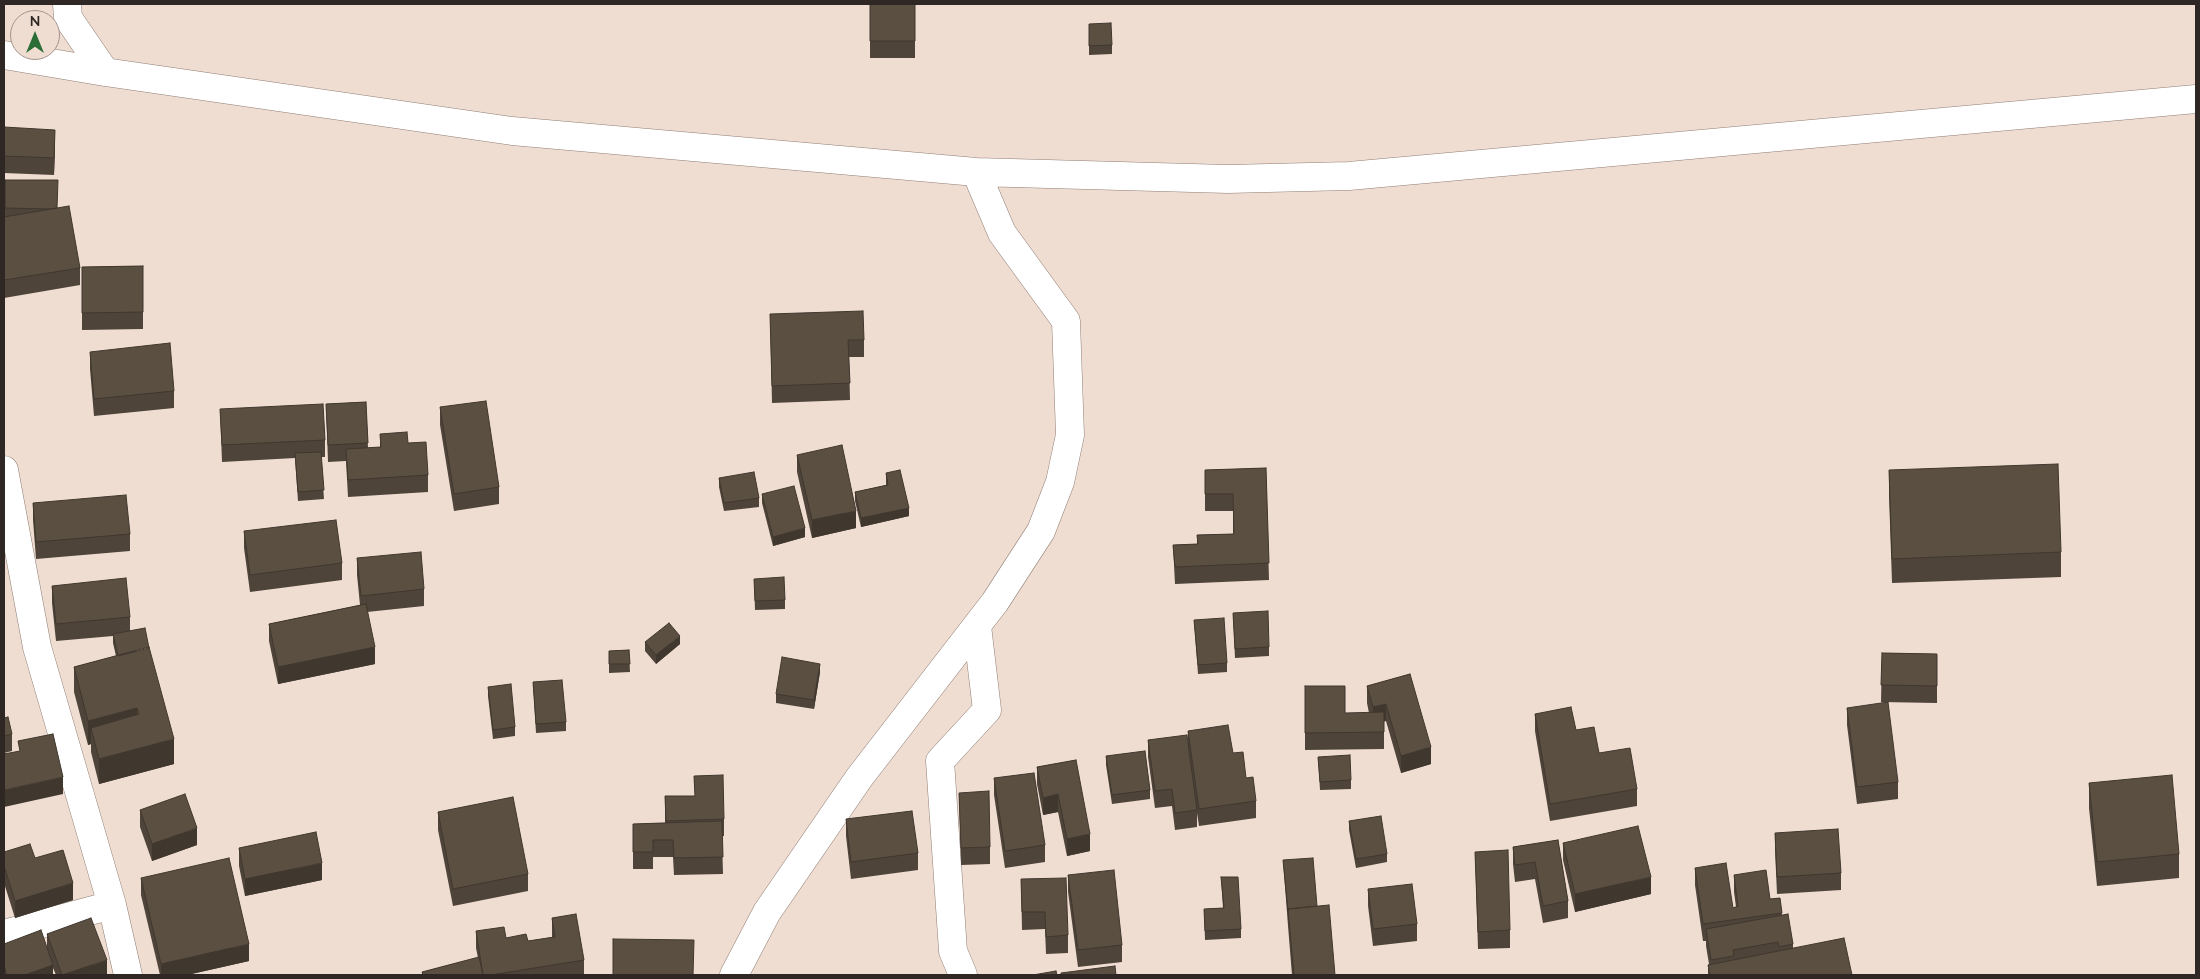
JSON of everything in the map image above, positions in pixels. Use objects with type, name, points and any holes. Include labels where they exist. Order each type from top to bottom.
[{"type":"street","points":[[67,4],[68,18],[105,72]]},
{"type":"street","points":[[4,55],[105,72],[512,131],[976,172],[1228,179],[1350,176],[2196,99]]},
{"type":"street","points":[[734,975],[767,912],[859,778],[977,626],[1042,531],[1060,482],[1070,435],[1066,321],[1002,233],[976,172]]},
{"type":"street","points":[[4,470],[37,647],[112,905],[128,975]]},
{"type":"street","points":[[963,975],[953,951],[940,761],[986,710],[977,626]]},
{"type":"street","points":[[4,934],[112,905]]},
{"type":"building","points":[[870,4],[915,4],[915,41],[870,41]]},
{"type":"building","points":[[1111,23],[1112,45],[1089,46],[1089,24]]},
{"type":"building","points":[[4,127],[55,130],[54,158],[4,156]]},
{"type":"building","points":[[5,180],[58,180],[57,208],[5,208]]},
{"type":"building","points":[[69,206],[80,268],[4,280],[4,217]]},
{"type":"building","points":[[143,266],[143,312],[82,313],[82,267]]},
{"type":"building","points":[[863,311],[864,340],[848,340],[850,383],[772,386],[770,314]]},
{"type":"building","points":[[170,343],[174,391],[94,399],[90,352]]},
{"type":"building","points":[[486,401],[499,487],[454,494],[440,407]]},
{"type":"building","points":[[366,402],[368,443],[328,445],[326,404]]},
{"type":"building","points":[[323,404],[325,440],[222,445],[220,409]]},
{"type":"building","points":[[407,432],[408,443],[426,442],[428,475],[348,480],[346,449],[381,447],[380,434]]},
{"type":"building","points":[[842,445],[856,511],[812,520],[797,455]]},
{"type":"building","points":[[321,452],[324,490],[298,492],[295,453]]},
{"type":"building","points":[[2058,464],[2061,552],[1892,559],[1889,470]]},
{"type":"building","points":[[1266,468],[1269,563],[1175,567],[1173,545],[1198,544],[1197,535],[1234,534],[1233,494],[1205,494],[1205,470]]},
{"type":"building","points":[[900,470],[909,508],[861,518],[855,492],[888,485],[886,473]]},
{"type":"building","points":[[754,472],[759,498],[724,503],[719,478]]},
{"type":"building","points":[[794,486],[805,528],[773,537],[762,494]]},
{"type":"building","points":[[126,495],[130,534],[36,542],[33,503]]},
{"type":"building","points":[[336,520],[342,563],[250,575],[244,531]]},
{"type":"building","points":[[421,552],[424,589],[361,596],[357,558]]},
{"type":"building","points":[[784,577],[785,600],[755,601],[754,579]]},
{"type":"building","points":[[126,578],[130,617],[56,624],[52,586]]},
{"type":"building","points":[[366,604],[375,647],[278,667],[269,624]]},
{"type":"building","points":[[1268,611],[1269,647],[1235,649],[1233,613]]},
{"type":"building","points":[[1224,618],[1227,663],[1198,665],[1194,620]]},
{"type":"building","points":[[669,623],[680,636],[656,655],[645,642]]},
{"type":"building","points":[[145,628],[149,648],[118,656],[113,634]]},
{"type":"building","points":[[149,647],[174,739],[99,759],[91,728],[139,714],[137,708],[88,721],[74,667]]},
{"type":"building","points":[[629,650],[630,664],[609,664],[609,651]]},
{"type":"building","points":[[1882,653],[1937,654],[1937,686],[1881,685]]},
{"type":"building","points":[[782,657],[820,664],[814,700],[776,694]]},
{"type":"building","points":[[1410,674],[1431,747],[1401,756],[1386,704],[1373,707],[1367,686]]},
{"type":"building","points":[[562,680],[566,722],[536,724],[533,682]]},
{"type":"building","points":[[511,684],[515,727],[493,730],[488,687]]},
{"type":"building","points":[[1305,686],[1345,686],[1345,713],[1384,712],[1384,732],[1305,733]]},
{"type":"building","points":[[1888,702],[1898,782],[1857,787],[1847,708]]},
{"type":"building","points":[[1571,707],[1576,730],[1594,727],[1599,753],[1630,748],[1637,789],[1550,804],[1535,714]]},
{"type":"building","points":[[8,717],[12,734],[4,736],[4,718]]},
{"type":"building","points":[[1228,725],[1233,753],[1243,752],[1246,778],[1253,777],[1256,801],[1199,809],[1188,731]]},
{"type":"building","points":[[53,734],[63,777],[4,790],[4,754],[20,751],[18,741]]},
{"type":"building","points":[[1187,735],[1197,810],[1175,813],[1172,789],[1155,791],[1148,740]]},
{"type":"building","points":[[1145,751],[1150,790],[1112,795],[1106,756]]},
{"type":"building","points":[[1350,755],[1351,780],[1320,782],[1318,757]]},
{"type":"building","points":[[1076,760],[1090,834],[1067,839],[1058,794],[1043,798],[1037,767]]},
{"type":"building","points":[[1034,773],[1045,845],[1005,851],[994,778]]},
{"type":"building","points":[[723,775],[724,819],[666,821],[665,796],[695,796],[694,776]]},
{"type":"building","points":[[2172,775],[2179,854],[2097,862],[2089,783]]},
{"type":"building","points":[[989,791],[990,847],[961,848],[959,793]]},
{"type":"building","points":[[185,794],[197,828],[152,844],[140,810]]},
{"type":"building","points":[[513,797],[528,874],[453,889],[438,812]]},
{"type":"building","points":[[912,811],[918,853],[851,862],[846,819]]},
{"type":"building","points":[[1381,816],[1387,854],[1356,859],[1349,821]]},
{"type":"building","points":[[722,821],[723,857],[674,858],[673,840],[653,840],[653,852],[633,852],[633,824]]},
{"type":"building","points":[[1638,826],[1651,877],[1575,894],[1563,843]]},
{"type":"building","points":[[1838,829],[1841,873],[1777,877],[1775,833]]},
{"type":"building","points":[[316,832],[322,863],[245,879],[239,848]]},
{"type":"building","points":[[1558,840],[1568,901],[1543,906],[1535,862],[1515,865],[1513,847]]},
{"type":"building","points":[[30,844],[35,858],[63,850],[73,883],[15,901],[4,866],[4,852]]},
{"type":"building","points":[[1508,850],[1510,930],[1478,932],[1475,852]]},
{"type":"building","points":[[229,858],[249,944],[161,964],[141,878]]},
{"type":"building","points":[[1313,858],[1317,906],[1288,909],[1288,911],[1283,860]]},
{"type":"building","points":[[1726,863],[1733,908],[1738,906],[1734,875],[1766,870],[1770,899],[1780,898],[1782,913],[1703,924],[1695,868]]},
{"type":"building","points":[[1114,870],[1122,945],[1078,950],[1068,875]]},
{"type":"building","points":[[1221,877],[1238,877],[1241,929],[1205,931],[1204,909],[1224,908]]},
{"type":"building","points":[[1066,878],[1068,935],[1046,937],[1045,912],[1022,912],[1021,879]]},
{"type":"building","points":[[1412,884],[1417,924],[1373,929],[1368,889]]},
{"type":"building","points":[[1329,905],[1335,975],[1294,975],[1288,909]]},
{"type":"building","points":[[576,914],[584,960],[483,975],[476,931],[504,927],[506,938],[526,934],[528,941],[555,937],[552,918]]},
{"type":"building","points":[[1788,914],[1793,944],[1779,947],[1778,942],[1733,950],[1734,956],[1711,960],[1706,929]]},
{"type":"building","points":[[91,918],[107,960],[62,975],[47,934]]},
{"type":"building","points":[[41,930],[53,965],[25,975],[7,975],[4,966],[4,944]]},
{"type":"building","points":[[1844,938],[1852,975],[1710,975],[1708,965]]},
{"type":"building","points":[[613,939],[694,940],[693,975],[613,975]]},
{"type":"building","points":[[479,957],[483,975],[423,975],[422,972]]},
{"type":"building","points":[[1115,966],[1116,975],[1061,975],[1061,973]]},
{"type":"building","points":[[1056,971],[1057,975],[1033,975]]}]
